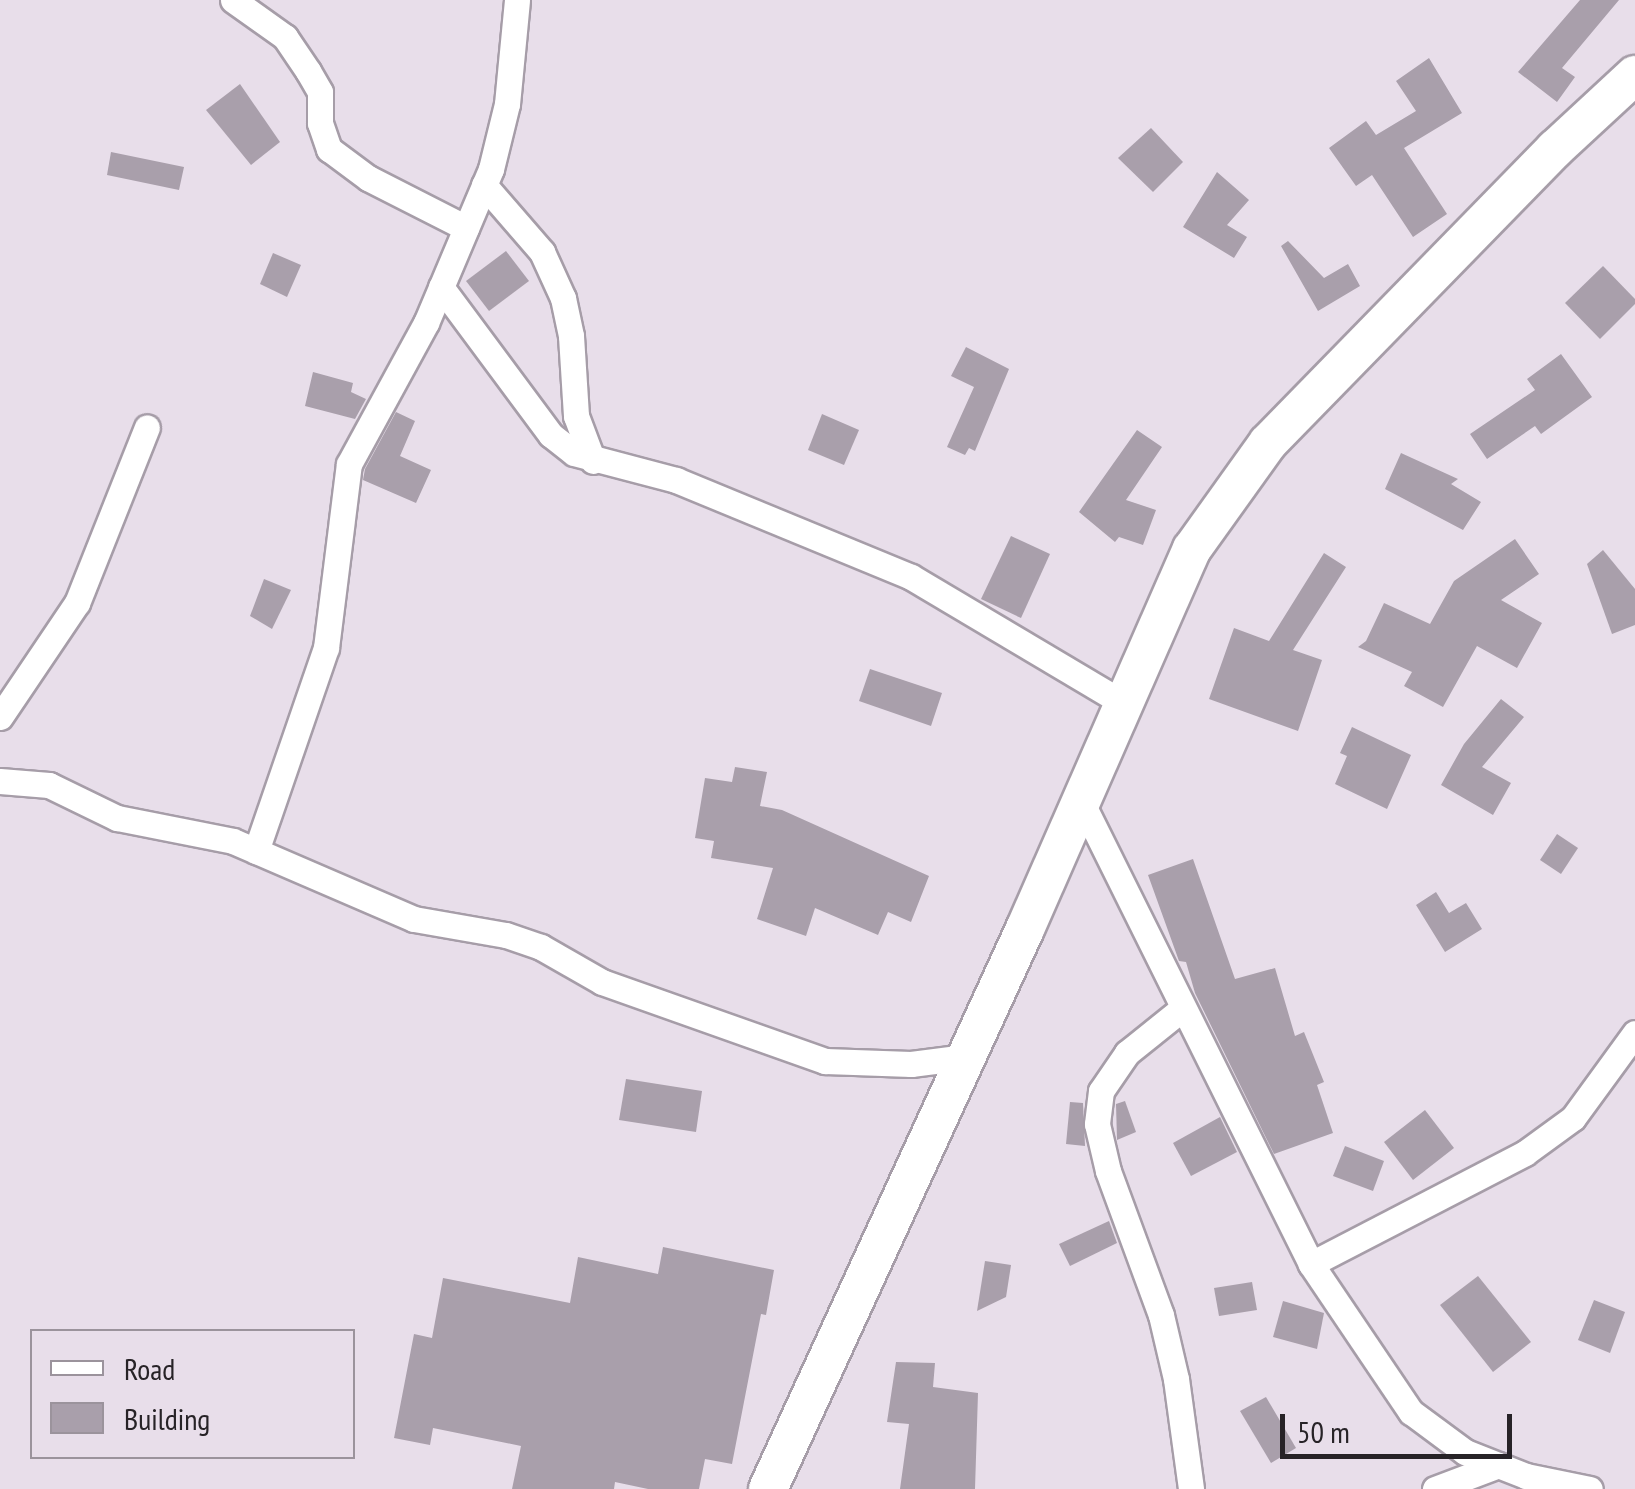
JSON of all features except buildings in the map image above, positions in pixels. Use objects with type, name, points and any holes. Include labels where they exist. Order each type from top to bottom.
[{"type":"street","points":[[233,0],[285,37],[308,71],[320,92],[320,123],[329,149],[368,178],[466,228]]},
{"type":"street","points":[[256,851],[326,648],[350,464],[441,287],[484,185],[507,104],[517,0]]},
{"type":"street","points":[[768,1489],[966,1057],[1192,548],[1268,443],[1541,162],[1635,75]]},
{"type":"street","points":[[484,185],[542,252],[563,298],[571,336],[576,416],[593,460]]},
{"type":"street","points":[[441,287],[551,435],[593,460],[676,480],[911,577],[1123,703]]},
{"type":"street","points":[[0,717],[77,603],[147,427]]},
{"type":"street","points":[[0,780],[49,786],[117,818],[167,824],[233,840],[414,919],[523,941],[602,982],[825,1061],[911,1064],[966,1057]]},
{"type":"street","points":[[1080,799],[1311,1264],[1411,1412],[1465,1452],[1498,1465],[1590,1489]]},
{"type":"street","points":[[1183,1008],[1127,1052],[1101,1091],[1098,1124],[1108,1171],[1161,1315],[1176,1380],[1190,1489]]},
{"type":"street","points":[[1311,1264],[1525,1154],[1573,1118],[1635,1033]]},
{"type":"street","points":[[1435,1489],[1498,1465]]}]
